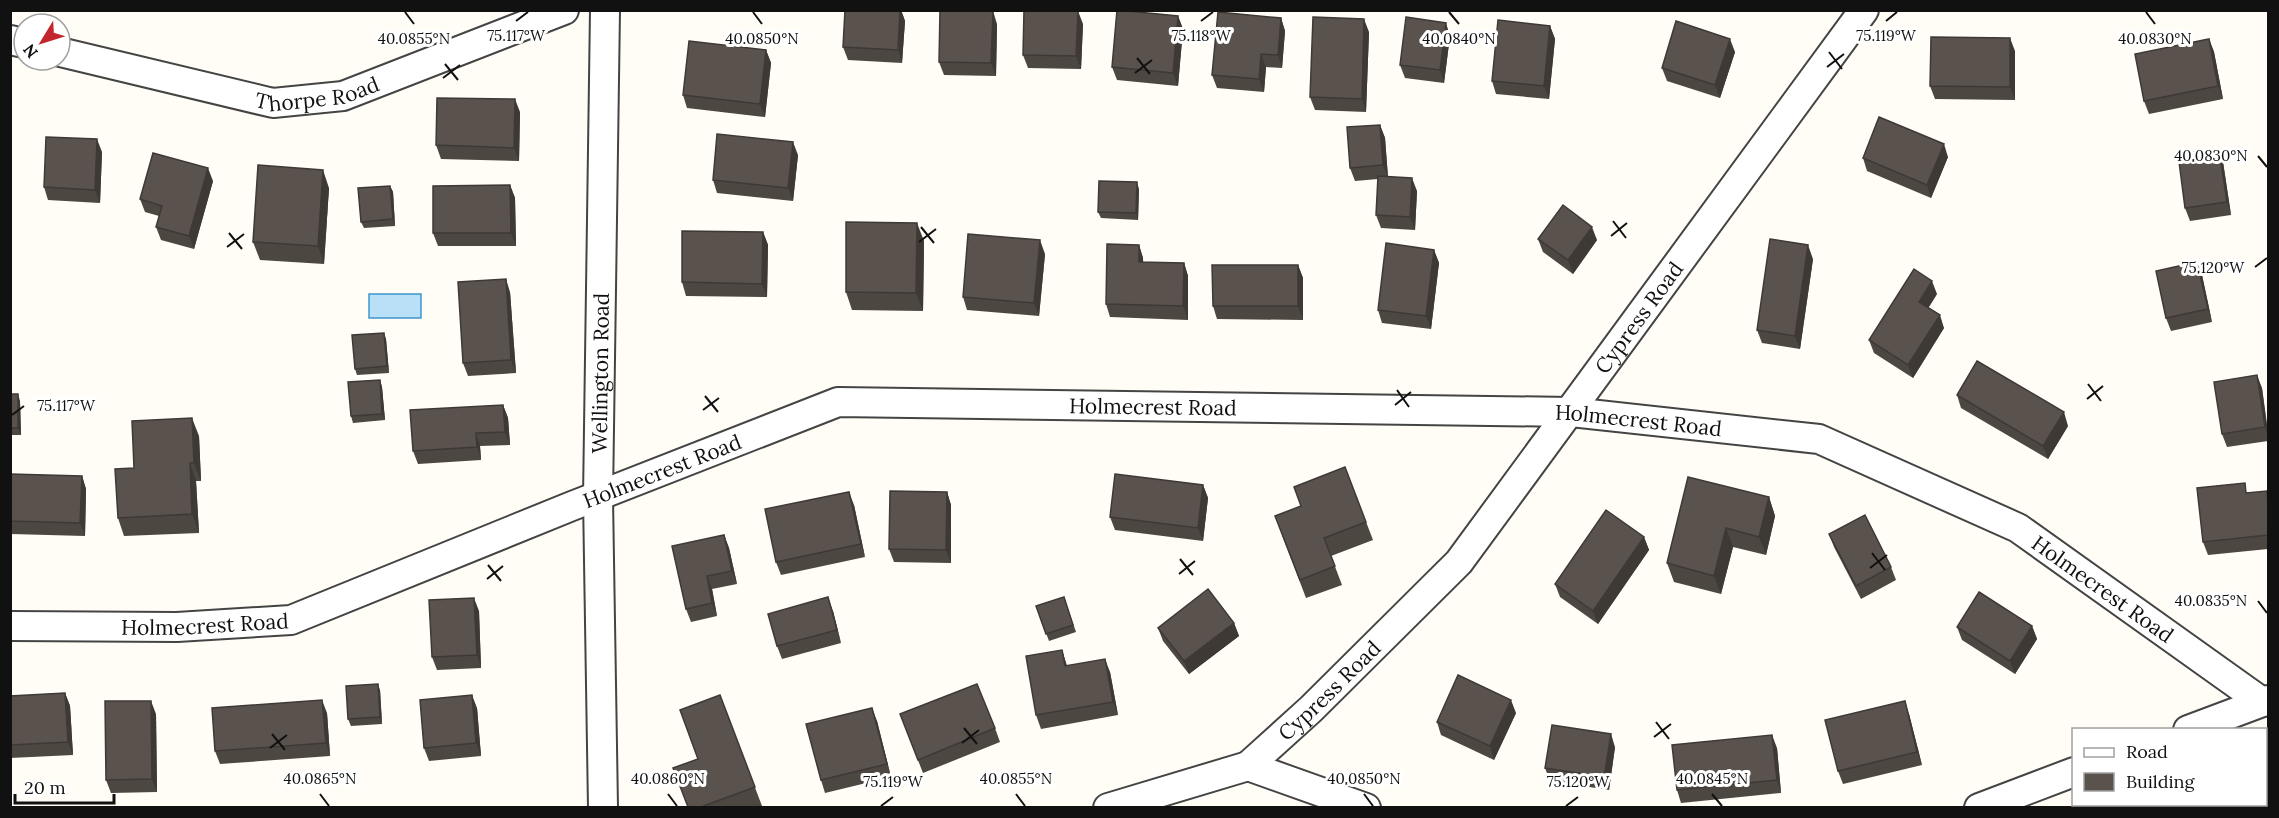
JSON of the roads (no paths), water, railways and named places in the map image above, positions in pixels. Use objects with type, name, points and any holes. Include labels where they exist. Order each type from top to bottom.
[{"type":"street","name":"Thorpe Road","points":[[72,55],[273,103],[343,96],[564,10]]},
{"type":"street","name":"Wellington Road","points":[[603,807],[598,498],[605,10]]},
{"type":"street","name":"Cypress Road","points":[[1248,766],[1311,709],[1459,562],[1864,10]]},
{"type":"street","name":"Holmecrest Road","points":[[10,626],[177,627],[291,620],[572,506],[598,498],[838,402],[1571,412],[1819,439],[2018,528],[2265,701]]},
{"type":"street","points":[[2191,728],[2265,701]]},
{"type":"street","points":[[1108,807],[1248,766],[1366,807]]},
{"type":"street","points":[[1979,807],[2072,772]]},
{"type":"water","points":[[369,294],[421,294],[421,318],[369,318]]}]
